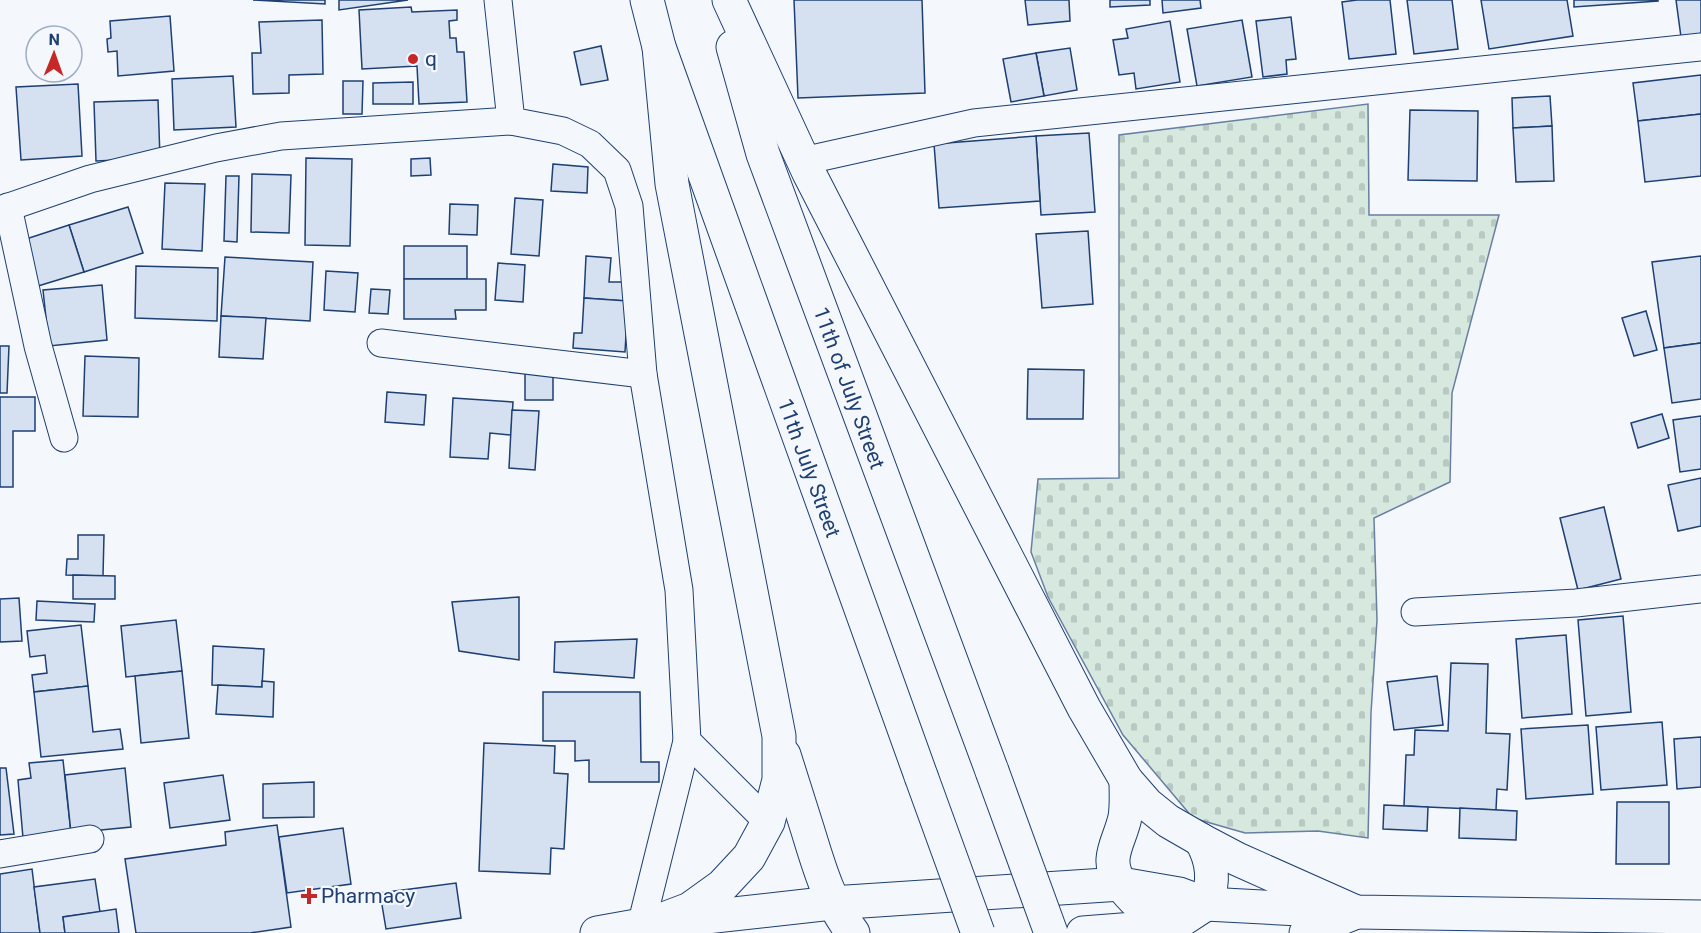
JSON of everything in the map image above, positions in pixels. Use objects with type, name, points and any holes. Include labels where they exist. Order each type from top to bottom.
[{"type":"main road","name":"11th July Street","points":[[647,0],[659,47],[978,933]]},
{"type":"main road","name":"11th of July Street","points":[[720,0],[763,154],[1051,933]]},
{"type":"main road","points":[[729,0],[803,162],[1084,708],[1125,780],[1147,804],[1168,821],[1201,840],[1237,859],[1356,912]]},
{"type":"main road","points":[[659,47],[672,184],[779,736],[820,873],[832,903],[853,933]]},
{"type":"main road","points":[[647,925],[690,909],[723,886],[749,857],[768,822],[779,780],[779,736]]},
{"type":"main road","points":[[1125,780],[1125,818],[1112,860],[1114,873],[1162,930]]},
{"type":"main road","points":[[1083,933],[1162,930],[1206,904],[1211,892],[1212,878],[1207,852],[1201,840]]},
{"type":"main road","points":[[597,933],[832,903],[1121,884],[1179,894],[1206,904],[1356,912],[1701,917]]},
{"type":"main road","points":[[820,933],[832,903]]},
{"type":"main road","points":[[1306,933],[1356,912]]},
{"type":"street","points":[[498,0],[511,120]]},
{"type":"street","points":[[803,162],[974,123],[1701,47]]},
{"type":"street","points":[[64,438],[38,346],[4,208],[90,179],[216,148],[281,136],[511,120],[563,131],[590,144],[617,170],[629,206],[643,374],[679,590],[687,741],[647,925]]},
{"type":"street","points":[[381,343],[643,374]]},
{"type":"street","points":[[1415,612],[1576,603],[1701,589]]},
{"type":"street","points":[[687,741],[768,822]]},
{"type":"street","points":[[0,854],[90,839]]},
{"type":"green space","points":[[1368,104],[1369,215],[1499,215],[1452,393],[1450,482],[1374,518],[1377,620],[1371,713],[1368,838],[1318,831],[1245,833],[1193,818],[1123,735],[1048,597],[1031,552],[1038,479],[1119,478],[1119,135]]},
{"type":"building","points":[[253,0],[325,0],[325,4]]},
{"type":"building","points":[[339,0],[408,0],[339,10]]},
{"type":"building","points":[[794,0],[922,0],[925,93],[798,98]]},
{"type":"building","points":[[1025,0],[1069,0],[1070,21],[1028,25]]},
{"type":"building","points":[[1110,0],[1150,0],[1150,5],[1110,7]]},
{"type":"building","points":[[1162,0],[1200,0],[1201,8],[1163,13]]},
{"type":"building","points":[[1390,0],[1396,54],[1349,59],[1342,2]]},
{"type":"building","points":[[1407,0],[1452,0],[1458,49],[1414,54]]},
{"type":"building","points":[[1481,0],[1567,0],[1573,36],[1489,49]]},
{"type":"building","points":[[1574,0],[1658,0],[1658,1],[1574,7]]},
{"type":"building","points":[[1676,0],[1701,0],[1701,35],[1681,37]]},
{"type":"building","name":"q","points":[[411,7],[412,12],[457,10],[457,20],[449,21],[450,38],[456,38],[457,52],[464,52],[467,102],[419,104],[417,66],[362,69],[359,10]]},
{"type":"building","points":[[170,16],[174,71],[118,76],[117,51],[108,52],[107,39],[111,38],[110,21]]},
{"type":"building","points":[[1291,17],[1296,59],[1286,60],[1287,74],[1263,77],[1256,21]]},
{"type":"building","points":[[322,20],[323,74],[289,75],[289,93],[253,94],[252,53],[261,53],[259,22]]},
{"type":"building","points":[[1242,20],[1252,77],[1197,86],[1187,29]]},
{"type":"building","points":[[1170,21],[1180,82],[1136,89],[1134,73],[1119,75],[1113,40],[1128,38],[1126,29]]},
{"type":"building","points":[[601,46],[608,80],[581,85],[574,52]]},
{"type":"building","points":[[1070,48],[1077,90],[1044,96],[1036,53]]},
{"type":"building","points":[[1036,53],[1044,96],[1011,102],[1003,59]]},
{"type":"building","points":[[1701,75],[1701,114],[1638,121],[1633,83]]},
{"type":"building","points":[[233,76],[236,127],[174,130],[172,79]]},
{"type":"building","points":[[343,81],[363,81],[362,114],[343,114]]},
{"type":"building","points":[[413,82],[413,104],[373,104],[373,83]]},
{"type":"building","points":[[78,84],[82,156],[21,160],[16,87]]},
{"type":"building","points":[[1550,96],[1552,126],[1513,128],[1512,98]]},
{"type":"building","points":[[158,100],[160,158],[96,161],[94,102]]},
{"type":"building","points":[[1410,110],[1478,111],[1477,181],[1408,180]]},
{"type":"building","points":[[1701,114],[1701,176],[1645,182],[1638,121]]},
{"type":"building","points":[[1552,126],[1554,181],[1516,182],[1513,128]]},
{"type":"building","points":[[1089,133],[1095,212],[1041,215],[1036,136]]},
{"type":"building","points":[[1036,136],[1040,201],[939,208],[934,144]]},
{"type":"building","points":[[306,158],[352,159],[350,246],[305,245]]},
{"type":"building","points":[[430,158],[431,175],[411,176],[411,159]]},
{"type":"building","points":[[553,164],[588,167],[587,193],[551,191]]},
{"type":"building","points":[[252,174],[291,175],[289,233],[251,232]]},
{"type":"building","points":[[226,176],[239,176],[237,242],[224,241]]},
{"type":"building","points":[[165,183],[205,184],[202,251],[162,249]]},
{"type":"building","points":[[515,198],[543,200],[539,256],[511,254]]},
{"type":"building","points":[[450,204],[478,205],[477,235],[449,234]]},
{"type":"building","points":[[128,207],[143,253],[84,272],[69,225]]},
{"type":"building","points":[[69,225],[84,272],[38,286],[23,240]]},
{"type":"building","points":[[1088,231],[1093,304],[1042,308],[1036,234]]},
{"type":"building","points":[[404,246],[467,246],[467,279],[404,279]]},
{"type":"building","points":[[586,256],[611,258],[609,282],[627,282],[625,301],[584,298]]},
{"type":"building","points":[[1701,256],[1701,343],[1664,348],[1652,262]]},
{"type":"building","points":[[225,257],[313,262],[310,321],[221,316]]},
{"type":"building","points":[[498,263],[525,265],[523,302],[495,300]]},
{"type":"building","points":[[136,266],[218,268],[217,321],[135,318]]},
{"type":"building","points":[[326,271],[358,273],[355,312],[324,310]]},
{"type":"building","points":[[404,279],[486,279],[486,310],[455,310],[456,319],[404,319]]},
{"type":"building","points":[[102,285],[107,340],[49,346],[43,290]]},
{"type":"building","points":[[371,289],[390,290],[388,314],[369,313]]},
{"type":"building","points":[[584,298],[628,301],[625,352],[573,348],[574,333],[582,333]]},
{"type":"building","points":[[1646,311],[1657,350],[1634,356],[1622,318]]},
{"type":"building","points":[[221,316],[266,318],[263,359],[219,357]]},
{"type":"building","points":[[1701,343],[1701,399],[1672,403],[1664,348]]},
{"type":"building","points":[[0,346],[9,346],[7,393],[0,393]]},
{"type":"building","points":[[85,356],[139,358],[138,417],[83,416]]},
{"type":"building","points":[[1028,369],[1084,370],[1083,419],[1027,419]]},
{"type":"building","points":[[525,370],[553,370],[553,400],[525,400]]},
{"type":"building","points":[[387,392],[426,395],[424,425],[385,422]]},
{"type":"building","points":[[0,397],[35,397],[35,431],[13,431],[13,487],[0,487]]},
{"type":"building","points":[[453,398],[513,402],[511,435],[490,433],[488,459],[450,457]]},
{"type":"building","points":[[512,410],[539,411],[535,470],[509,468]]},
{"type":"building","points":[[1662,414],[1669,438],[1638,448],[1631,423]]},
{"type":"building","points":[[1701,416],[1701,469],[1680,472],[1673,420]]},
{"type":"building","points":[[1701,478],[1701,526],[1678,531],[1668,485]]},
{"type":"building","points":[[1604,507],[1621,579],[1578,590],[1560,518]]},
{"type":"building","points":[[78,535],[104,535],[103,576],[66,575],[67,559],[78,559]]},
{"type":"building","points":[[73,575],[115,576],[115,599],[73,599]]},
{"type":"building","points":[[519,597],[519,660],[459,651],[452,602]]},
{"type":"building","points":[[19,598],[22,641],[0,642],[0,599]]},
{"type":"building","points":[[37,601],[95,604],[94,622],[36,620]]},
{"type":"building","points":[[1623,616],[1631,712],[1586,716],[1578,620]]},
{"type":"building","points":[[176,620],[182,671],[126,677],[121,626]]},
{"type":"building","points":[[81,625],[88,686],[34,692],[32,675],[47,673],[45,655],[30,657],[27,631]]},
{"type":"building","points":[[1566,635],[1572,714],[1522,718],[1516,639]]},
{"type":"building","points":[[637,639],[634,678],[554,672],[555,642]]},
{"type":"building","points":[[213,646],[264,649],[262,687],[212,685]]},
{"type":"building","points":[[1451,663],[1488,664],[1486,733],[1510,734],[1507,790],[1497,789],[1496,810],[1404,806],[1406,755],[1414,755],[1415,730],[1448,731]]},
{"type":"building","points":[[182,671],[189,738],[141,743],[135,676]]},
{"type":"building","points":[[1437,676],[1443,725],[1394,730],[1387,682]]},
{"type":"building","points":[[262,681],[274,682],[273,717],[216,714],[218,685],[262,687]]},
{"type":"building","points":[[88,686],[93,732],[120,729],[123,749],[41,757],[34,692]]},
{"type":"building","points":[[543,692],[640,692],[641,762],[659,762],[659,782],[589,782],[589,760],[575,761],[575,741],[543,741]]},
{"type":"building","points":[[1662,722],[1667,785],[1601,790],[1596,727]]},
{"type":"building","points":[[1588,725],[1593,794],[1526,799],[1521,729]]},
{"type":"building","points":[[1701,737],[1701,787],[1677,789],[1674,739]]},
{"type":"building","points":[[484,743],[555,746],[554,773],[568,774],[564,849],[551,848],[550,874],[479,871]]},
{"type":"building","points":[[63,760],[71,833],[23,838],[18,780],[31,778],[29,763]]},
{"type":"building","points":[[0,768],[6,768],[14,834],[0,835]]},
{"type":"building","points":[[125,768],[131,827],[71,833],[65,775]]},
{"type":"building","points":[[223,775],[230,820],[170,828],[164,783]]},
{"type":"building","points":[[314,782],[314,817],[263,818],[263,784]]},
{"type":"building","points":[[1617,802],[1669,802],[1669,864],[1616,864]]},
{"type":"building","points":[[1384,805],[1428,807],[1427,831],[1383,829]]},
{"type":"building","points":[[1460,808],[1517,811],[1516,840],[1459,838]]},
{"type":"building","points":[[277,825],[291,927],[250,933],[136,933],[125,859],[226,845],[225,832]]},
{"type":"building","points":[[343,828],[351,884],[287,893],[279,837]]},
{"type":"building","points":[[32,869],[40,933],[0,933],[0,874]]},
{"type":"building","points":[[95,879],[100,912],[63,917],[65,933],[40,933],[34,887]]},
{"type":"building","points":[[456,883],[461,918],[386,929],[380,893]]},
{"type":"building","points":[[116,909],[119,933],[65,933],[63,917]]},
{"type":"place","name":"q","points":[[413,59]]},
{"type":"place","name":"Pharmacy","points":[[309,896]]}]
